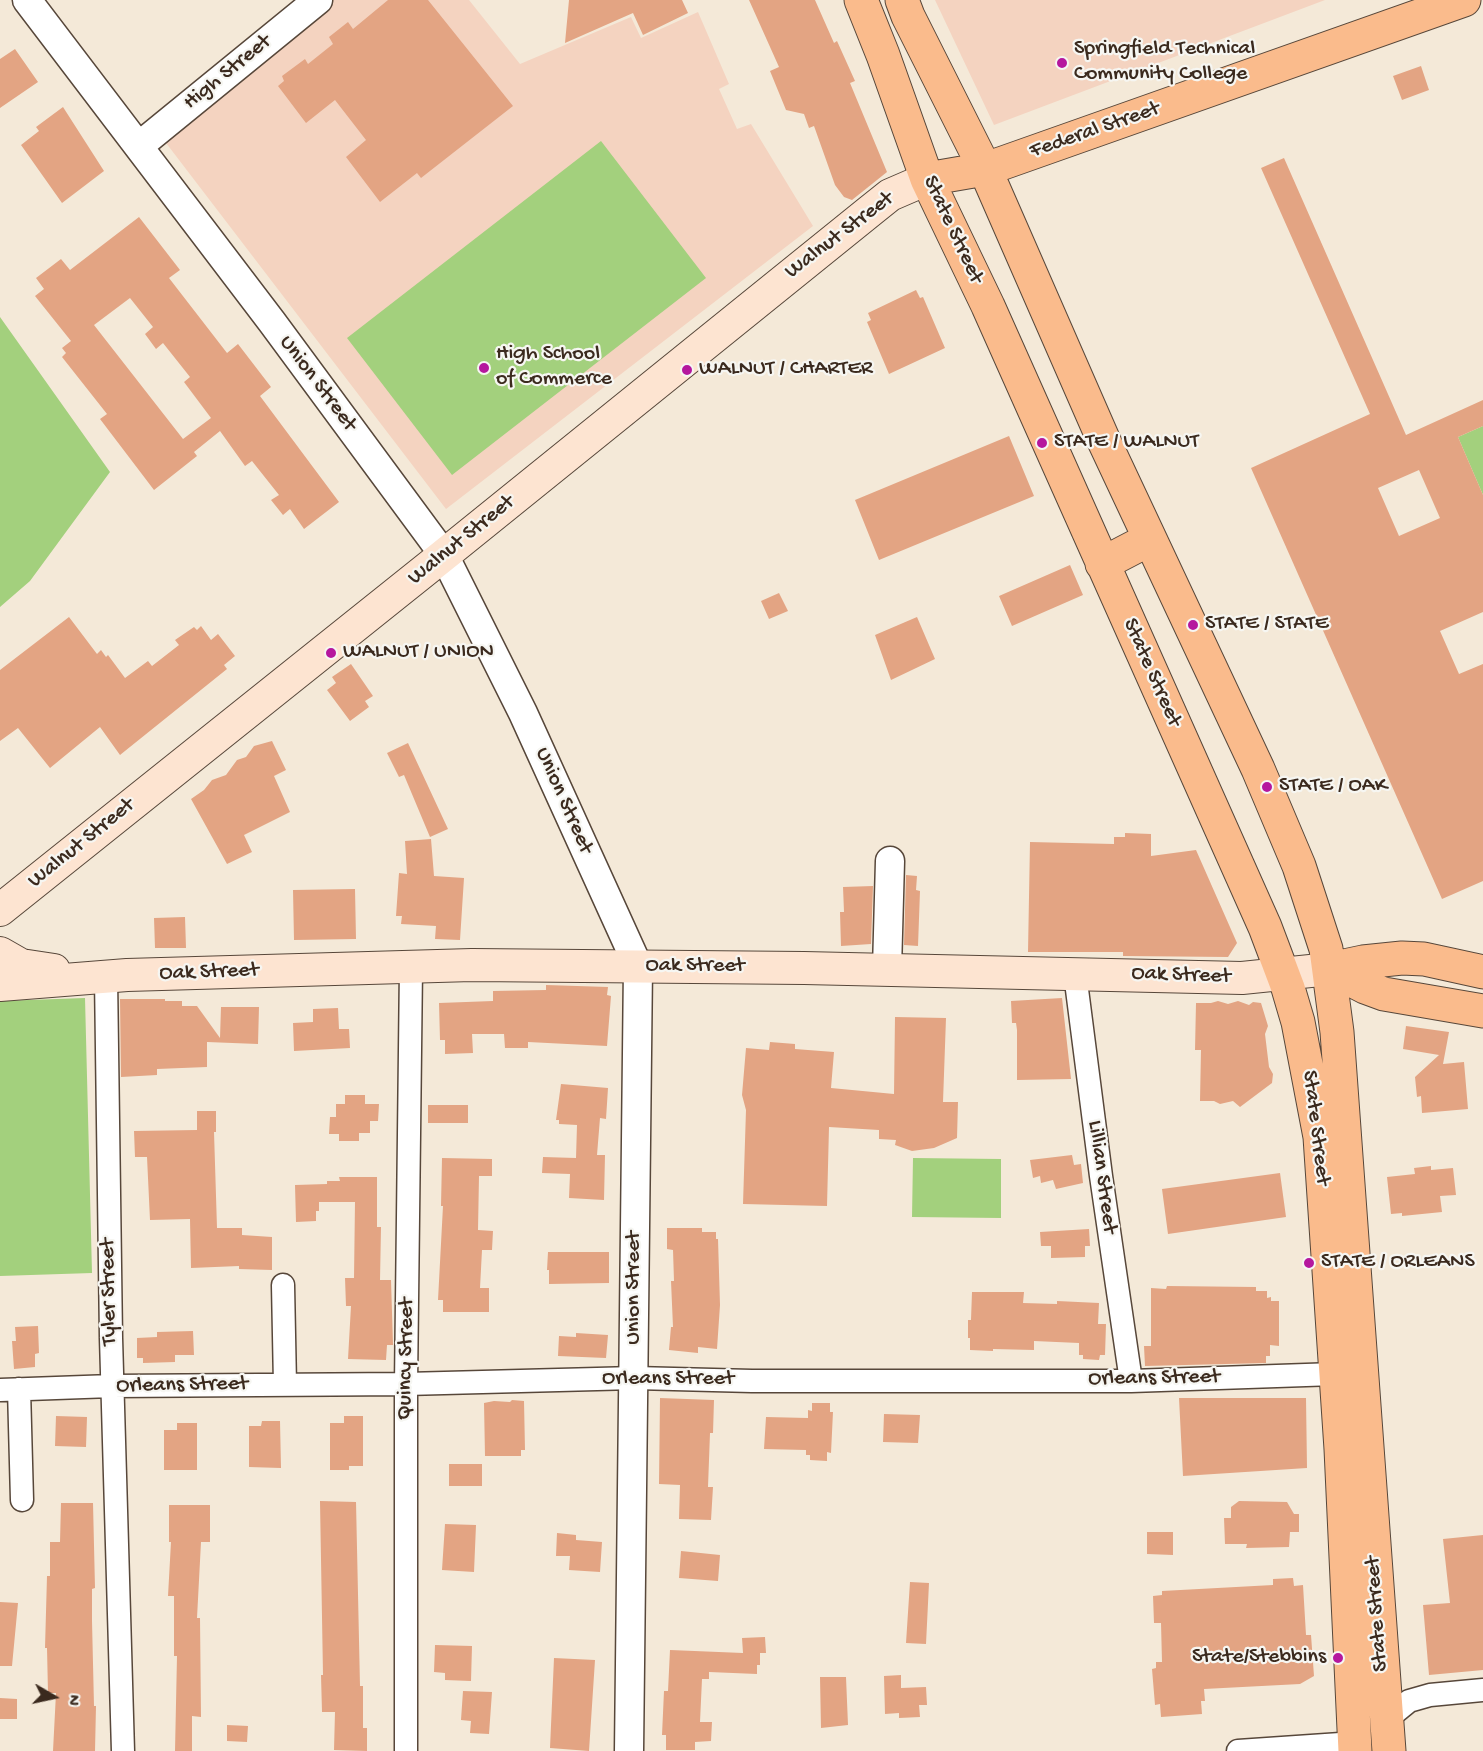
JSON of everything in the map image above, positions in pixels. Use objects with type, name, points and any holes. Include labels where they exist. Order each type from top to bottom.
[{"type":"main road","name":"State Street","points":[[861,0],[927,179],[988,306],[1265,927],[1284,975],[1298,1022],[1320,1137],[1387,1728]]},
{"type":"main road","name":"State Street","points":[[902,0],[985,169],[1104,441],[1258,769],[1299,866],[1330,969],[1337,1032],[1348,1372],[1346,1535],[1355,1737]]},
{"type":"main road","name":"Federal Street","points":[[927,179],[985,169],[1464,0]]},
{"type":"main road","name":"Walnut Street","points":[[0,910],[880,202],[902,189],[927,179]]},
{"type":"main road","points":[[1102,564],[1150,539]]},
{"type":"main road","name":"Oak Street","points":[[0,954],[21,965],[106,977]]},
{"type":"main road","points":[[1330,969],[1373,960],[1402,958],[1424,959],[1483,972]]},
{"type":"main road","name":"Oak Street","points":[[0,985],[106,977],[411,967],[638,966],[887,969],[1242,978],[1330,969]]},
{"type":"main road","points":[[1330,969],[1384,994],[1483,1011]]},
{"type":"main road","points":[[1355,1737],[1387,1728]]},
{"type":"street","name":"Union Street","points":[[27,0],[139,146],[444,555],[523,713],[638,966],[630,1751]]},
{"type":"street","name":"High Street","points":[[139,146],[318,0]]},
{"type":"street","points":[[887,969],[890,861]]},
{"type":"street","name":"Quincy Street","points":[[406,1751],[406,1384],[411,967]]},
{"type":"street","name":"Lillian Street","points":[[1075,974],[1131,1381]]},
{"type":"street","name":"Tyler Street","points":[[106,977],[112,1386],[123,1751]]},
{"type":"street","points":[[283,1285],[285,1385]]},
{"type":"street","name":"Orleans Street","points":[[10,1390],[112,1386],[406,1384],[635,1378],[752,1381],[1131,1381],[1348,1372]]},
{"type":"street","points":[[10,1390],[22,1500]]},
{"type":"street","points":[[1387,1728],[1409,1701],[1430,1695],[1483,1690]]},
{"type":"street","points":[[1238,1751],[1355,1737]]},
{"type":"shaded area","name":"High School of Commerce","points":[[305,0],[469,0],[520,64],[631,17],[641,38],[698,12],[729,84],[719,89],[737,129],[751,124],[813,226],[446,509],[150,122]]},
{"type":"shaded area","name":"Springfield Technical Community College","points":[[935,0],[1325,0],[994,125]]},
{"type":"green space","points":[[601,141],[706,278],[452,475],[347,338]]},
{"type":"green space","points":[[0,317],[110,472],[30,581],[0,607]]},
{"type":"green space","points":[[1483,426],[1483,495],[1458,437]]},
{"type":"green space","points":[[85,998],[92,1273],[0,1276],[0,1001]]},
{"type":"green space","points":[[913,1158],[1001,1159],[1001,1218],[912,1217]]},
{"type":"building","points":[[388,0],[428,0],[513,106],[421,178],[417,173],[380,202],[346,157],[366,140],[335,100],[306,123],[278,86],[284,81],[282,76],[305,59],[308,64],[333,44],[329,37],[348,22],[353,29]]},
{"type":"building","points":[[569,0],[682,0],[688,13],[643,35],[633,13],[565,43]]},
{"type":"building","points":[[749,0],[815,0],[834,43],[837,41],[855,81],[850,83],[887,172],[852,200],[844,197],[835,185],[814,126],[809,128],[804,114],[786,110],[770,71],[779,67]]},
{"type":"building","points":[[15,49],[38,82],[0,108],[0,59]]},
{"type":"building","points":[[1421,66],[1429,90],[1402,100],[1393,76]]},
{"type":"building","points":[[63,107],[104,171],[62,203],[21,145],[39,131],[36,127]]},
{"type":"building","points":[[1284,158],[1406,435],[1483,400],[1483,426],[1458,437],[1483,495],[1483,612],[1440,631],[1459,674],[1483,664],[1483,881],[1442,899],[1251,468],[1370,414],[1261,168]],"holes":[[[1419,470],[1440,518],[1399,536],[1378,488]]]},
{"type":"building","points":[[139,217],[180,270],[169,278],[227,353],[238,344],[271,387],[260,396],[339,502],[304,529],[290,509],[283,515],[271,500],[279,495],[252,461],[245,466],[220,431],[194,452],[197,456],[154,490],[100,419],[107,414],[62,357],[66,353],[62,348],[71,341],[35,296],[44,289],[36,278],[61,259],[70,270]],"holes":[[[130,298],[153,327],[145,334],[156,349],[163,343],[190,377],[184,382],[211,418],[183,439],[94,325]]]},
{"type":"building","points":[[916,290],[920,298],[923,297],[945,348],[889,374],[867,322],[871,320],[868,313]]},
{"type":"building","points":[[1009,436],[1034,496],[879,560],[855,500]]},
{"type":"building","points":[[1070,565],[1083,595],[1012,626],[999,596]]},
{"type":"building","points":[[779,593],[788,611],[769,619],[761,601]]},
{"type":"building","points":[[69,617],[97,654],[101,650],[106,657],[108,655],[125,678],[148,661],[152,666],[179,645],[175,640],[194,627],[197,630],[201,626],[211,640],[218,634],[235,656],[224,665],[227,669],[120,755],[100,727],[50,768],[18,728],[0,741],[0,670]]},
{"type":"building","points":[[917,617],[935,659],[891,680],[875,635]]},
{"type":"building","points":[[351,664],[373,696],[365,701],[369,707],[350,721],[327,690],[336,683],[332,677]]},
{"type":"building","points":[[272,741],[286,770],[274,776],[290,812],[244,835],[252,852],[227,864],[191,799],[204,790],[212,780],[226,775],[237,760],[246,757],[254,746]]},
{"type":"building","points":[[408,743],[448,829],[430,837],[404,775],[399,777],[387,753]]},
{"type":"building","points":[[1125,833],[1151,834],[1151,856],[1196,850],[1237,943],[1228,957],[1123,956],[1123,952],[1028,952],[1030,842],[1114,844],[1114,837],[1125,837]]},
{"type":"building","points":[[431,839],[434,876],[464,878],[460,940],[435,939],[436,926],[401,924],[402,916],[396,916],[399,873],[407,874],[405,841]]},
{"type":"building","points":[[906,875],[917,876],[916,890],[920,891],[918,946],[904,945]]},
{"type":"building","points":[[873,886],[871,944],[841,946],[840,912],[844,912],[843,887]]},
{"type":"building","points":[[355,889],[356,939],[294,940],[293,890]]},
{"type":"building","points":[[185,917],[186,948],[155,948],[154,918]]},
{"type":"building","points":[[546,985],[608,987],[607,995],[611,996],[607,1046],[528,1042],[528,1048],[505,1048],[504,1034],[472,1034],[473,1053],[445,1054],[445,1040],[440,1040],[439,1003],[493,1001],[493,991],[546,990]]},
{"type":"building","points":[[1062,998],[1071,1079],[1017,1080],[1017,1030],[1016,1023],[1012,1023],[1011,1001]]},
{"type":"building","points":[[120,999],[165,999],[165,1001],[182,1001],[182,1006],[197,1006],[220,1038],[221,1007],[259,1007],[258,1044],[207,1042],[207,1067],[157,1069],[157,1075],[121,1077]]},
{"type":"building","points":[[1218,1001],[1228,1004],[1238,1001],[1249,1005],[1253,1002],[1261,1003],[1268,1026],[1265,1034],[1269,1067],[1273,1074],[1272,1083],[1240,1107],[1233,1101],[1220,1104],[1214,1101],[1200,1101],[1201,1050],[1195,1050],[1196,1003]]},
{"type":"building","points":[[338,1008],[339,1029],[349,1029],[350,1048],[294,1051],[293,1023],[313,1022],[313,1009]]},
{"type":"building","points":[[895,1017],[946,1018],[943,1102],[958,1102],[957,1138],[934,1148],[912,1151],[895,1145],[896,1140],[879,1139],[879,1130],[829,1127],[827,1206],[743,1204],[746,1110],[742,1095],[746,1048],[769,1050],[770,1042],[795,1044],[795,1049],[834,1052],[831,1088],[894,1094]]},
{"type":"building","points":[[1406,1026],[1449,1032],[1443,1064],[1464,1062],[1468,1109],[1422,1113],[1421,1096],[1417,1097],[1415,1077],[1439,1055],[1403,1049]]},
{"type":"building","points":[[561,1084],[608,1088],[606,1119],[600,1118],[597,1155],[605,1155],[604,1200],[569,1198],[570,1174],[542,1173],[543,1157],[576,1158],[577,1125],[559,1124],[559,1120],[556,1120]]},
{"type":"building","points":[[345,1095],[365,1095],[365,1104],[379,1104],[378,1121],[370,1121],[370,1133],[359,1133],[359,1141],[339,1141],[339,1134],[329,1134],[330,1117],[336,1117],[336,1104],[345,1104]]},
{"type":"building","points":[[428,1105],[468,1105],[468,1123],[428,1123]]},
{"type":"building","points":[[197,1111],[216,1111],[216,1132],[214,1132],[217,1228],[242,1228],[242,1235],[272,1237],[272,1270],[239,1269],[239,1266],[191,1268],[190,1219],[150,1220],[147,1157],[135,1157],[134,1131],[197,1130]]},
{"type":"building","points":[[1072,1155],[1074,1165],[1081,1164],[1083,1183],[1056,1189],[1053,1180],[1041,1183],[1040,1176],[1033,1178],[1030,1160]]},
{"type":"building","points":[[442,1158],[492,1159],[492,1176],[479,1176],[478,1230],[493,1231],[492,1250],[482,1250],[480,1288],[489,1288],[489,1312],[443,1312],[443,1300],[438,1300],[443,1206],[441,1206]]},
{"type":"building","points":[[1431,1166],[1431,1170],[1453,1168],[1456,1195],[1440,1196],[1442,1212],[1402,1216],[1402,1213],[1391,1214],[1387,1177],[1415,1174],[1414,1168]]},
{"type":"building","points":[[1280,1173],[1286,1217],[1168,1234],[1162,1189]]},
{"type":"building","points":[[339,1177],[377,1177],[377,1227],[381,1227],[380,1280],[391,1280],[393,1345],[387,1345],[386,1360],[348,1359],[351,1306],[346,1306],[345,1278],[354,1278],[355,1202],[319,1202],[316,1221],[296,1222],[295,1185],[327,1184],[327,1181],[340,1181]]},
{"type":"building","points":[[667,1228],[702,1228],[702,1232],[716,1232],[720,1305],[717,1349],[698,1347],[698,1353],[669,1350],[671,1327],[673,1327],[671,1281],[674,1281],[673,1250],[667,1249]]},
{"type":"building","points":[[1089,1229],[1090,1246],[1085,1246],[1085,1257],[1051,1258],[1051,1246],[1041,1246],[1040,1232]]},
{"type":"building","points":[[548,1252],[609,1252],[609,1283],[549,1284]]},
{"type":"building","points":[[1167,1286],[1256,1287],[1256,1291],[1267,1291],[1267,1298],[1271,1297],[1271,1301],[1279,1301],[1279,1346],[1270,1345],[1270,1356],[1266,1356],[1266,1363],[1145,1366],[1144,1346],[1151,1346],[1151,1288],[1166,1289]]},
{"type":"building","points":[[972,1292],[1024,1292],[1023,1303],[1057,1304],[1057,1301],[1099,1303],[1098,1324],[1106,1324],[1105,1355],[1100,1355],[1099,1360],[1083,1359],[1083,1355],[1079,1355],[1079,1343],[1034,1341],[1034,1350],[970,1350],[968,1320],[971,1320]]},
{"type":"building","points":[[38,1326],[39,1353],[35,1354],[35,1367],[14,1369],[12,1341],[16,1341],[15,1327]]},
{"type":"building","points":[[193,1331],[194,1355],[175,1355],[175,1362],[143,1363],[143,1358],[137,1358],[137,1338],[157,1337],[157,1332]]},
{"type":"building","points":[[576,1333],[608,1335],[606,1358],[558,1356],[559,1336],[576,1337]]},
{"type":"building","points":[[660,1398],[714,1400],[708,1487],[713,1487],[711,1520],[679,1519],[680,1485],[659,1484]]},
{"type":"building","points":[[1179,1398],[1306,1398],[1307,1468],[1183,1476]]},
{"type":"building","points":[[524,1401],[525,1450],[521,1450],[521,1456],[485,1456],[484,1403]]},
{"type":"building","points":[[812,1403],[830,1403],[830,1412],[833,1412],[831,1453],[827,1452],[827,1461],[810,1460],[810,1455],[806,1455],[806,1450],[764,1449],[766,1417],[808,1418],[808,1410],[812,1411]]},
{"type":"building","points":[[884,1414],[920,1415],[918,1443],[883,1442]]},
{"type":"building","points":[[56,1416],[87,1417],[86,1447],[55,1446]]},
{"type":"building","points":[[344,1416],[363,1416],[363,1466],[349,1466],[349,1470],[330,1470],[330,1423],[344,1423]]},
{"type":"building","points":[[262,1421],[280,1421],[281,1468],[249,1467],[249,1426],[261,1426]]},
{"type":"building","points":[[177,1423],[197,1423],[197,1470],[164,1470],[164,1430],[177,1430]]},
{"type":"building","points":[[449,1464],[482,1464],[482,1486],[449,1486]]},
{"type":"building","points":[[320,1501],[356,1502],[360,1686],[363,1686],[363,1728],[367,1728],[367,1751],[334,1750],[335,1712],[322,1712]]},
{"type":"building","points":[[1239,1501],[1287,1502],[1294,1514],[1299,1514],[1299,1532],[1290,1532],[1289,1547],[1246,1548],[1247,1544],[1225,1544],[1224,1518],[1231,1518],[1231,1507]]},
{"type":"building","points":[[61,1503],[93,1503],[95,1588],[92,1589],[92,1621],[94,1706],[96,1706],[95,1751],[53,1751],[56,1693],[48,1693],[47,1648],[45,1648],[47,1576],[50,1576],[50,1542],[60,1542]]},
{"type":"building","points":[[169,1505],[210,1505],[210,1542],[201,1542],[197,1618],[200,1618],[201,1717],[192,1716],[192,1751],[175,1751],[177,1656],[174,1656],[174,1596],[168,1596],[171,1542],[169,1542]]},
{"type":"building","points":[[445,1524],[476,1525],[474,1572],[442,1570]]},
{"type":"building","points":[[1147,1532],[1173,1532],[1173,1555],[1147,1554]]},
{"type":"building","points":[[557,1533],[576,1535],[576,1540],[602,1542],[600,1572],[569,1570],[570,1556],[556,1556]]},
{"type":"building","points":[[1483,1535],[1483,1670],[1429,1675],[1423,1605],[1450,1603],[1443,1539]]},
{"type":"building","points":[[681,1551],[720,1555],[718,1581],[679,1578]]},
{"type":"building","points":[[1293,1578],[1294,1586],[1303,1585],[1306,1635],[1311,1635],[1314,1676],[1300,1684],[1204,1689],[1205,1701],[1201,1701],[1202,1714],[1161,1717],[1160,1704],[1155,1705],[1152,1669],[1156,1668],[1156,1662],[1162,1662],[1161,1623],[1154,1623],[1153,1596],[1162,1595],[1162,1591],[1273,1585],[1273,1579]]},
{"type":"building","points":[[910,1582],[929,1583],[926,1644],[906,1643]]},
{"type":"building","points":[[0,1602],[18,1603],[12,1666],[0,1666]]},
{"type":"building","points":[[765,1637],[766,1653],[760,1653],[757,1674],[709,1672],[709,1679],[702,1679],[700,1722],[712,1722],[711,1741],[695,1742],[695,1750],[666,1750],[666,1735],[662,1735],[664,1691],[668,1691],[670,1650],[743,1653],[742,1638]]},
{"type":"building","points":[[435,1645],[472,1646],[471,1681],[445,1680],[445,1673],[434,1672]]},
{"type":"building","points":[[554,1658],[595,1660],[589,1751],[550,1748]]},
{"type":"building","points":[[901,1675],[901,1688],[926,1687],[927,1705],[919,1705],[920,1717],[899,1718],[899,1713],[885,1714],[884,1676]]},
{"type":"building","points":[[820,1677],[846,1677],[848,1725],[821,1728]]},
{"type":"building","points":[[463,1691],[492,1692],[489,1734],[470,1733],[471,1721],[461,1720]]},
{"type":"building","points":[[0,1698],[17,1699],[17,1719],[0,1719]]},
{"type":"building","points":[[227,1725],[248,1726],[247,1742],[227,1741]]},
{"type":"place","name":"Springfield Technical Community College","points":[[1062,63]]},
{"type":"place","name":"High School of Commerce","points":[[484,368]]},
{"type":"place","name":"WALNUT / CHARTER","points":[[687,370]]},
{"type":"place","name":"STATE / WALNUT","points":[[1042,443]]},
{"type":"place","name":"STATE / STATE","points":[[1193,625]]},
{"type":"place","name":"WALNUT / UNION","points":[[331,653]]},
{"type":"place","name":"STATE / OAK","points":[[1267,787]]},
{"type":"place","name":"STATE / ORLEANS","points":[[1309,1263]]},
{"type":"place","name":"State/Stebbins","points":[[1338,1658]]}]
